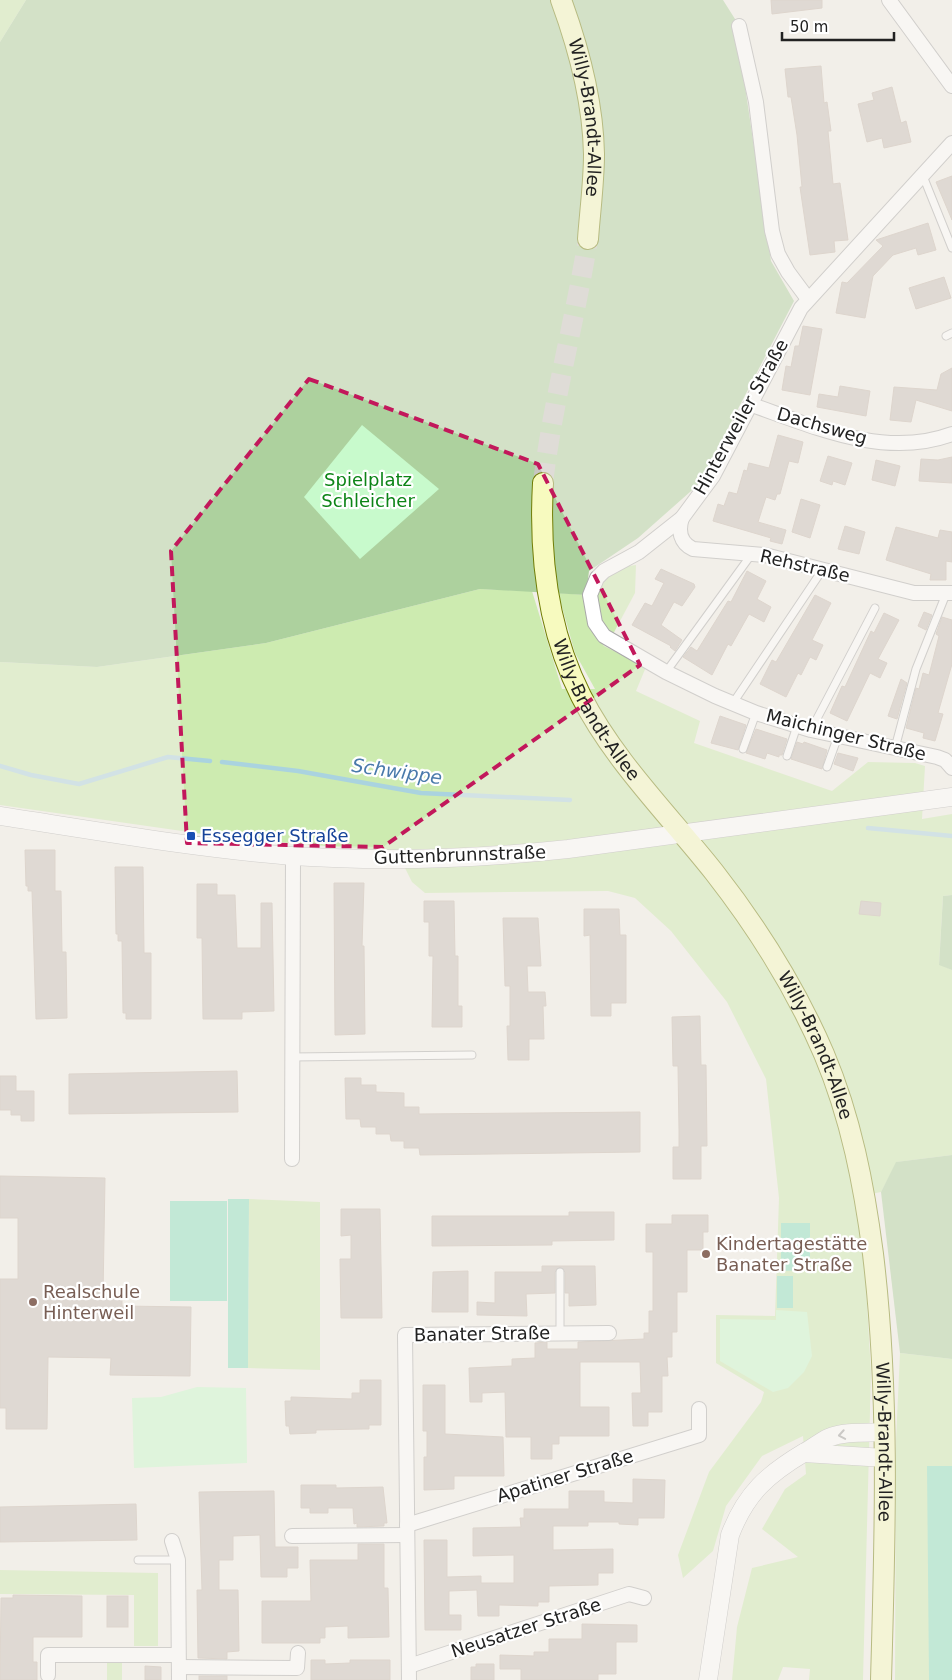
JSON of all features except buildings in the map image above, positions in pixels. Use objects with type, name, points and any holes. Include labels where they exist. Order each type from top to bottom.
[{"type":"main road","name":"Willy-Brandt-Allee","points":[[561,0],[575,39],[585,84],[591,125],[594,154],[588,239]]},
{"type":"main road","name":"Willy-Brandt-Allee","points":[[543,482],[542,542],[546,581],[566,661],[580,694],[595,722],[745,913],[798,998],[837,1087],[849,1123],[867,1211],[882,1340],[885,1458],[881,1680]]},
{"type":"street","points":[[888,0],[952,86]]},
{"type":"street","points":[[739,26],[756,102],[772,231],[778,254],[788,272],[808,299]]},
{"type":"street","name":"Hinterweiler Straße","points":[[604,636],[598,630],[590,605],[592,587],[597,578],[604,570],[638,552],[682,518],[713,476],[752,405],[794,319],[808,299],[952,143]]},
{"type":"street","name":"Dachsweg","points":[[752,405],[834,433],[866,441],[914,443],[952,434]]},
{"type":"street","name":"Rehstraße","points":[[682,518],[680,533],[687,547],[693,549],[752,554],[823,569],[914,593],[949,593]]},
{"type":"street","name":"Maichinger Straße","points":[[604,636],[666,672],[756,713],[811,730],[937,757],[945,760],[952,768]]},
{"type":"street","points":[[682,833],[952,797]]},
{"type":"street","name":"Guttenbrunnstraße","points":[[0,816],[194,846],[293,856],[396,860],[514,855],[682,833]]},
{"type":"street","points":[[292,1159],[293,856]]},
{"type":"street","name":"Banater Straße","points":[[409,1673],[405,1335],[609,1333]]},
{"type":"street","name":"Apatiner Straße","points":[[407,1530],[699,1435],[699,1409]]},
{"type":"street","points":[[708,1680],[725,1560],[738,1514],[748,1498],[764,1480],[782,1465],[829,1438],[850,1434],[885,1432]]},
{"type":"street","points":[[804,1453],[885,1458]]},
{"type":"street","points":[[292,1536],[407,1530]]},
{"type":"street","points":[[172,1540],[178,1560],[179,1667]]},
{"type":"street","name":"Neusatzer Straße","points":[[409,1673],[629,1594],[644,1598]]},
{"type":"street","points":[[48,1675],[48,1655],[179,1667],[298,1668],[298,1653]]},
{"type":"lane","points":[[923,176],[952,248]]},
{"type":"lane","points":[[666,672],[752,554]]},
{"type":"lane","points":[[733,703],[823,569]]},
{"type":"lane","points":[[895,748],[916,669],[949,593]]},
{"type":"lane","points":[[811,730],[875,608]]},
{"type":"lane","points":[[743,749],[756,713]]},
{"type":"lane","points":[[787,756],[797,726]]},
{"type":"lane","points":[[827,768],[838,736]]},
{"type":"lane","points":[[292,1057],[472,1055]]},
{"type":"lane","points":[[560,1272],[560,1334]]},
{"type":"lane","points":[[138,1560],[178,1560]]},
{"type":"highlighted area","points":[[309,379],[538,464],[640,665],[383,847],[187,843],[171,551]]},
{"type":"green space","points":[[0,0],[26,0],[0,42]]},
{"type":"green space","points":[[26,0],[723,0],[735,19],[771,261],[794,301],[699,484],[638,538],[589,571],[586,595],[480,589],[266,643],[97,667],[0,662],[0,42]]},
{"type":"green space","name":"Spielplatz Schleicher","points":[[362,425],[439,489],[360,559],[304,497]]},
{"type":"green space","points":[[636,565],[635,593],[612,636],[596,618],[599,588],[607,575],[623,567]]},
{"type":"green space","points":[[480,589],[532,591],[562,689],[595,689],[575,653],[558,593],[586,595],[592,631],[604,646],[646,667],[636,691],[700,721],[694,743],[832,791],[868,762],[915,763],[925,766],[922,819],[952,814],[952,895],[943,896],[939,964],[952,970],[952,1155],[897,1162],[881,1192],[856,1197],[865,1269],[871,1373],[863,1680],[809,1680],[810,1669],[783,1667],[778,1680],[732,1680],[737,1627],[752,1568],[798,1557],[762,1529],[785,1489],[806,1474],[803,1436],[762,1456],[726,1506],[713,1551],[683,1578],[678,1555],[709,1472],[761,1402],[764,1392],[716,1363],[716,1315],[775,1316],[779,1198],[766,1079],[727,1002],[671,931],[635,898],[608,891],[425,893],[412,882],[397,852],[231,838],[0,805],[0,662],[97,667],[266,643]]},
{"type":"green space","points":[[952,895],[952,970],[939,965],[943,896]]},
{"type":"green space","points":[[952,1155],[952,1359],[900,1353],[881,1192],[896,1162]]},
{"type":"green space","points":[[228,1199],[249,1199],[248,1368],[228,1368]]},
{"type":"green space","points":[[249,1199],[320,1202],[320,1370],[248,1368]]},
{"type":"green space","points":[[170,1201],[227,1201],[227,1301],[170,1301]]},
{"type":"green space","points":[[781,1223],[810,1223],[810,1270],[781,1271]]},
{"type":"green space","points":[[777,1276],[793,1276],[793,1308],[777,1308]]},
{"type":"green space","points":[[776,1310],[807,1312],[812,1356],[804,1372],[788,1388],[773,1392],[720,1361],[720,1319],[776,1320]]},
{"type":"green space","points":[[900,1353],[952,1359],[952,1487],[944,1680],[895,1680],[896,1440]]},
{"type":"green space","points":[[197,1387],[246,1388],[247,1463],[134,1468],[132,1398],[161,1397]]},
{"type":"green space","points":[[927,1466],[952,1466],[952,1680],[929,1680]]},
{"type":"green space","points":[[0,1570],[158,1573],[158,1646],[134,1646],[134,1595],[0,1594]]},
{"type":"green space","points":[[107,1661],[122,1661],[122,1680],[107,1680]]},
{"type":"waterway","name":"Schwippe","points":[[0,766],[31,775],[79,784],[168,757],[210,761]]},
{"type":"waterway","name":"Schwippe","points":[[222,762],[298,771],[421,793],[570,800]]},
{"type":"waterway","name":"Schwippe","points":[[868,828],[952,836]]},
{"type":"tunnel","points":[[543,483],[552,421],[588,239]]},
{"type":"place","name":"Essegger Straße","points":[[191,836]]},
{"type":"place","name":"Kindertagestätte Banater Straße","points":[[706,1254]]},
{"type":"place","name":"Realschule Hinterweil","points":[[33,1302]]}]
